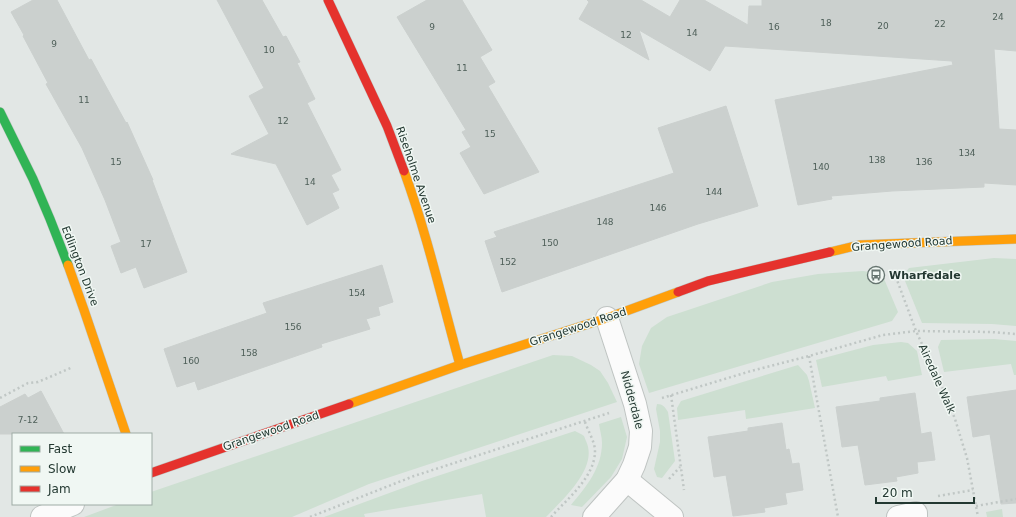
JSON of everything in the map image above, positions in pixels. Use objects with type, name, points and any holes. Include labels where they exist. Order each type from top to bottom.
[{"type":"street","name":"Riseholme Avenue","points":[[328,0],[387,126],[408,184],[429,251],[460,365]]},
{"type":"street","name":"Edlington Drive","points":[[0,112],[37,188],[60,244],[126,433]]},
{"type":"street","name":"Grangewood Road","points":[[152,473],[460,365],[607,318],[708,281],[859,245],[1016,239]]},
{"type":"street","name":"Nidderdale","points":[[594,517],[627,480],[640,447],[641,431],[636,404],[607,318]]},
{"type":"street","points":[[627,480],[672,517]]},
{"type":"street","points":[[42,517],[71,505]]},
{"type":"path","name":"Airedale Walk","points":[[884,244],[916,331],[943,389],[955,420],[967,458],[978,517]]},
{"type":"path","points":[[916,331],[991,332],[1016,334]]},
{"type":"path","points":[[809,356],[838,517]]},
{"type":"path","points":[[0,398],[28,384],[38,382],[75,366]]},
{"type":"path","points":[[671,395],[685,495]]},
{"type":"path","points":[[551,517],[589,474],[594,461],[595,450],[585,422]]},
{"type":"path","points":[[910,516],[931,498],[973,490]]},
{"type":"path","points":[[976,506],[1016,499]]},
{"type":"green space","points":[[994,258],[1016,259],[1016,326],[992,324],[922,323],[903,276],[909,268]]},
{"type":"green space","points":[[863,271],[882,274],[898,312],[892,321],[649,393],[639,364],[642,346],[651,328],[667,317],[772,282],[818,274]]},
{"type":"green space","points":[[994,339],[1016,341],[1016,375],[1014,375],[1011,364],[944,372],[938,347],[941,340]]},
{"type":"green space","points":[[901,342],[908,343],[917,351],[922,375],[888,381],[886,376],[822,387],[816,360],[873,345]]},
{"type":"green space","points":[[553,355],[572,356],[600,371],[608,383],[617,402],[369,484],[292,517],[84,517],[116,505],[152,505],[152,492]]},
{"type":"green space","points":[[798,365],[807,375],[815,408],[746,419],[745,410],[678,420],[677,408],[681,401]]},
{"type":"green space","points":[[657,404],[664,406],[668,412],[675,461],[662,478],[657,477],[654,469],[660,442],[660,431],[656,409]]},
{"type":"green space","points":[[621,417],[627,437],[622,459],[611,477],[582,507],[571,505],[592,477],[599,461],[602,443],[599,424]]},
{"type":"green space","points":[[575,431],[584,436],[586,441],[589,451],[587,462],[577,483],[546,517],[486,517],[482,494],[364,514],[365,517],[324,517],[422,481]]},
{"type":"green space","points":[[1002,509],[1003,517],[987,517],[986,512]]},
{"type":"building","points":[[33,0],[57,0],[89,60],[91,59],[126,123],[127,122],[153,180],[187,272],[144,288],[136,267],[121,273],[111,246],[121,242],[105,200],[82,148],[46,84],[48,83],[11,12]]},
{"type":"building","points":[[217,0],[262,0],[283,37],[286,36],[300,62],[297,63],[315,99],[307,103],[341,170],[331,175],[339,190],[332,193],[339,208],[307,225],[276,164],[231,154],[269,134],[249,96],[264,88]]},
{"type":"building","points":[[427,0],[462,0],[492,50],[480,57],[495,82],[488,86],[539,172],[484,194],[460,153],[471,147],[462,132],[466,130],[397,17]]},
{"type":"building","points":[[587,0],[641,0],[670,17],[680,0],[704,0],[748,25],[749,6],[762,6],[762,0],[1016,0],[1016,51],[994,49],[999,129],[1016,130],[1016,185],[984,183],[984,187],[892,191],[831,196],[832,199],[798,205],[775,100],[953,65],[952,61],[725,46],[710,71],[639,30],[649,60],[579,19],[589,2]]},
{"type":"building","points":[[726,106],[758,206],[698,224],[502,292],[485,241],[497,237],[494,232],[674,173],[658,128]]},
{"type":"building","points":[[382,265],[393,302],[378,307],[380,315],[366,319],[370,329],[321,344],[322,347],[198,390],[195,381],[177,387],[164,349],[267,313],[263,303]]},
{"type":"building","points":[[1016,390],[1016,503],[1001,504],[990,434],[973,437],[967,397]]},
{"type":"building","points":[[41,391],[63,433],[0,434],[0,407],[25,394],[28,398]]},
{"type":"building","points":[[915,393],[921,434],[931,432],[935,460],[917,462],[918,473],[896,477],[897,481],[865,485],[858,445],[842,447],[836,407],[880,401],[880,398]]},
{"type":"building","points":[[782,423],[786,450],[789,449],[792,464],[799,463],[803,490],[785,493],[787,504],[764,508],[765,512],[733,516],[726,475],[714,477],[708,437],[748,431],[748,428]]},
{"type":"traffic: fast","points":[[0,112],[33,179],[68,265]]},
{"type":"traffic: slow","points":[[404,171],[427,243],[460,365]]},
{"type":"traffic: slow","points":[[830,252],[859,245],[1016,239]]},
{"type":"traffic: slow","points":[[68,265],[126,433]]},
{"type":"traffic: slow","points":[[349,404],[460,365],[607,318],[678,292]]},
{"type":"traffic: jam","points":[[328,0],[387,126],[404,171]]},
{"type":"traffic: jam","points":[[678,292],[708,281],[830,252]]},
{"type":"traffic: jam","points":[[152,473],[349,404]]},
{"type":"place","name":"Wharfedale","points":[[876,275]]}]
